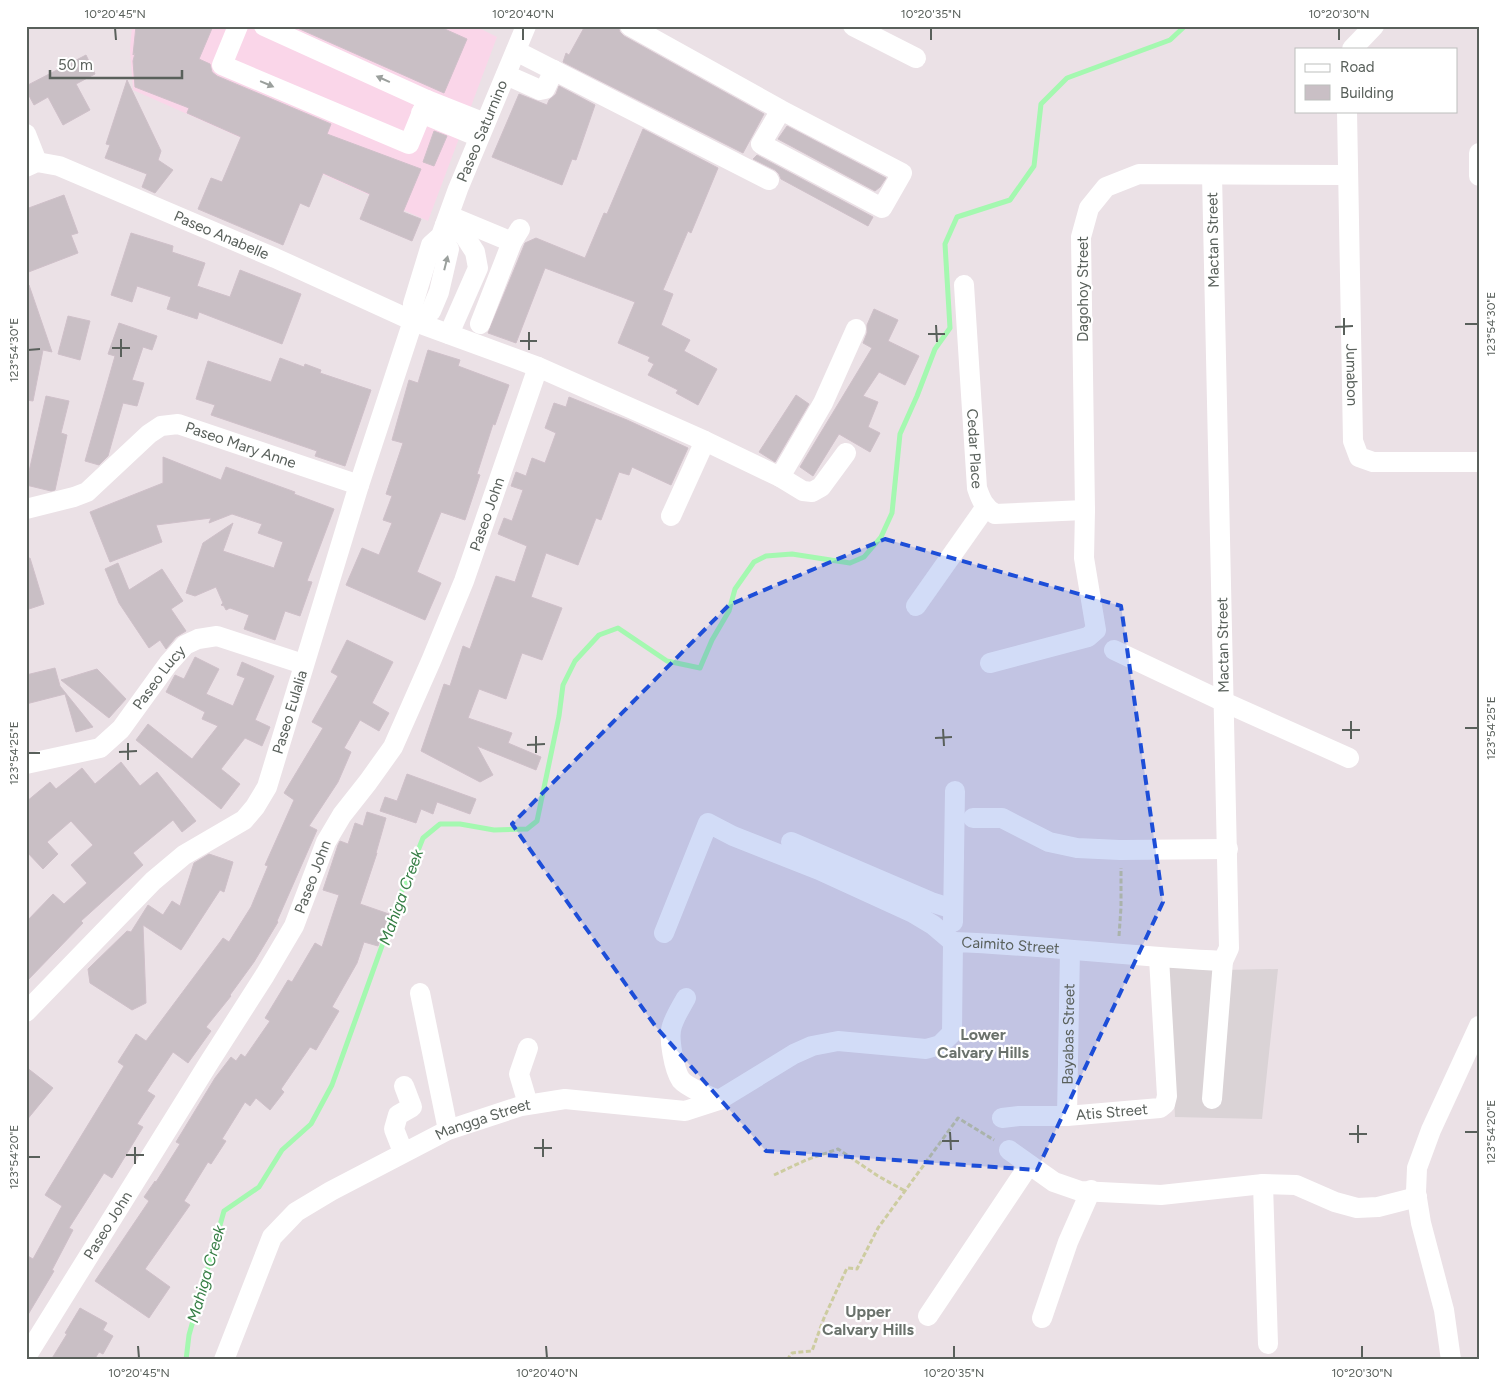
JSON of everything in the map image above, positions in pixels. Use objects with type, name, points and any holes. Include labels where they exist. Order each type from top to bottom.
[{"type":"street","points":[[238,26],[222,65],[409,144],[424,106]]},
{"type":"street","points":[[264,26],[424,106],[482,130]]},
{"type":"street","name":"Paseo Saturnino","points":[[413,321],[413,304],[431,245],[445,226],[482,130],[526,26]]},
{"type":"street","points":[[630,26],[782,110],[902,173],[882,208],[761,144],[782,110]]},
{"type":"street","points":[[853,26],[916,58]]},
{"type":"street","points":[[1353,48],[1374,26]]},
{"type":"street","points":[[516,51],[770,180]]},
{"type":"street","points":[[506,75],[540,90],[545,88],[554,70]]},
{"type":"street","name":"Jumabon","points":[[1347,112],[1353,441],[1359,457],[1373,462],[1479,462]]},
{"type":"street","points":[[26,134],[31,164]]},
{"type":"street","points":[[1479,153],[1479,176]]},
{"type":"street","name":"Paseo Anabelle","points":[[31,164],[59,166],[275,258],[413,321],[538,368],[705,441],[780,477],[803,491],[812,492],[821,487],[846,453]]},
{"type":"street","name":"Dagohoy Street","points":[[990,663],[1088,637],[1096,630],[1084,558],[1081,237],[1088,208],[1106,187],[1139,174],[1348,175]]},
{"type":"street","name":"Mactan Street","points":[[1212,175],[1230,948],[1223,961],[1212,1099]]},
{"type":"street","points":[[445,226],[516,235],[480,324]]},
{"type":"street","points":[[445,226],[464,235],[475,252],[478,268],[449,334]]},
{"type":"street","name":"Cedar Place","points":[[964,285],[977,488],[985,508],[995,514],[1085,510]]},
{"type":"street","name":"Paseo Eulalia","points":[[26,1012],[153,881],[184,855],[244,820],[266,787],[359,485],[413,321]]},
{"type":"street","points":[[780,477],[823,403],[856,329]]},
{"type":"street","name":"Paseo John","points":[[26,1357],[294,926],[326,842],[342,815],[393,746],[464,581],[538,368]]},
{"type":"street","name":"Paseo Mary Anne","points":[[26,509],[87,492],[149,434],[161,426],[178,424],[359,485]]},
{"type":"street","points":[[670,516],[705,441]]},
{"type":"street","points":[[916,606],[985,508]]},
{"type":"street","name":"Paseo Lucy","points":[[26,764],[100,748],[121,729],[168,664],[185,645],[198,639],[217,636],[303,664]]},
{"type":"street","points":[[1114,650],[1349,758]]},
{"type":"street","points":[[953,942],[955,791]]},
{"type":"street","points":[[973,818],[1002,818],[1049,842],[1077,848],[1120,850],[1228,848]]},
{"type":"street","points":[[664,933],[708,823],[733,836],[819,870],[913,913],[933,925],[953,942]]},
{"type":"street","points":[[791,842],[931,902],[953,909]]},
{"type":"street","name":"Caimito Street","points":[[838,1041],[926,1049],[940,1044],[952,1033],[953,942],[1070,950]]},
{"type":"street","points":[[1070,950],[1159,958],[1223,961]]},
{"type":"street","name":"Bayabas Street","points":[[1067,1116],[1070,950]]},
{"type":"street","name":"Atis Street","points":[[1002,1118],[1067,1116],[1160,1108],[1165,1104],[1167,1096],[1159,958]]},
{"type":"street","points":[[420,993],[448,1130]]},
{"type":"street","points":[[686,998],[671,1028],[675,1067],[681,1080],[710,1097],[719,1100]]},
{"type":"street","points":[[1451,1360],[1444,1310],[1421,1222],[1417,1197],[1416,1168],[1431,1130],[1479,1026]]},
{"type":"street","name":"Mangga Street","points":[[224,1360],[272,1237],[296,1212],[403,1152],[448,1130],[528,1104],[565,1099],[685,1111],[719,1100],[794,1054],[812,1046],[838,1041]]},
{"type":"street","points":[[528,1048],[519,1074],[528,1104]]},
{"type":"street","points":[[403,1152],[394,1128],[398,1115],[412,1107],[404,1086]]},
{"type":"street","points":[[1009,1150],[1054,1182],[1080,1191],[1091,1190],[1161,1195],[1263,1184],[1296,1185],[1335,1202],[1357,1208],[1378,1207],[1417,1197]]},
{"type":"street","points":[[928,1316],[1030,1165]]},
{"type":"street","points":[[1263,1184],[1268,1344]]},
{"type":"street","points":[[1042,1318],[1068,1242],[1091,1190]]},
{"type":"path","points":[[1117,954],[1121,907],[1120,850]]},
{"type":"path","points":[[787,1360],[792,1353],[812,1351],[824,1318],[847,1268],[857,1269],[878,1228],[958,1118],[1009,1150]]},
{"type":"path","points":[[774,1175],[806,1160],[838,1149],[878,1176],[905,1190]]},
{"type":"highlighted area","points":[[885,539],[1121,606],[1163,902],[1037,1170],[766,1151],[656,1027],[512,824],[729,605]]},
{"type":"shaded area","points":[[132,26],[475,26],[497,37],[428,221],[133,90],[130,49]]},
{"type":"shaded area","points":[[1169,964],[1222,970],[1278,969],[1262,1119],[1175,1117]]},
{"type":"building","points":[[136,26],[213,26],[199,59],[210,64],[212,72],[217,76],[331,124],[327,134],[421,169],[403,212],[421,219],[412,241],[360,219],[370,194],[323,173],[309,207],[300,203],[283,245],[198,209],[211,178],[222,182],[241,137],[187,113],[189,108],[135,87],[133,61],[135,53],[133,55]]},
{"type":"building","points":[[293,26],[438,26],[467,39],[444,93]]},
{"type":"building","points":[[585,26],[618,26],[624,36],[764,114],[743,153],[563,62],[566,53],[569,55]]},
{"type":"building","points":[[86,55],[95,74],[76,84],[90,110],[63,125],[48,97],[34,105],[26,90],[26,86]]},
{"type":"building","points":[[127,80],[161,151],[158,160],[173,170],[155,193],[142,187],[147,174],[105,158],[110,145],[106,144]]},
{"type":"building","points":[[559,86],[595,105],[576,160],[572,159],[562,185],[492,157],[519,94],[547,105],[549,100],[556,94]]},
{"type":"building","points":[[787,126],[886,178],[875,191],[778,139]]},
{"type":"building","points":[[643,129],[718,168],[691,233],[688,231],[663,290],[673,294],[661,325],[690,340],[684,351],[717,369],[698,405],[676,393],[678,390],[648,375],[654,364],[648,361],[650,357],[618,343],[635,302],[545,268],[516,343],[488,333],[525,243],[536,238],[585,258],[604,213],[607,214]]},
{"type":"building","points":[[434,131],[447,136],[434,166],[423,162]]},
{"type":"building","points":[[757,155],[873,217],[868,226],[781,179],[775,170],[753,159]]},
{"type":"building","points":[[64,195],[78,233],[71,235],[78,253],[26,273],[26,209]]},
{"type":"building","points":[[131,233],[173,246],[172,252],[205,263],[197,286],[230,297],[240,270],[301,294],[282,344],[199,312],[197,319],[167,309],[171,297],[137,286],[132,302],[111,295]]},
{"type":"building","points":[[29,285],[52,352],[43,350],[33,401],[26,400],[26,286]]},
{"type":"building","points":[[874,309],[898,320],[888,341],[919,356],[905,385],[879,372],[863,396],[878,402],[868,427],[880,433],[870,452],[839,434],[813,476],[800,467],[872,348],[863,343],[867,333],[867,325]]},
{"type":"building","points":[[68,316],[90,321],[80,360],[58,354]]},
{"type":"building","points":[[119,323],[157,336],[152,350],[143,347],[132,380],[144,383],[137,406],[123,403],[108,456],[99,465],[85,461],[115,356],[108,354]]},
{"type":"building","points":[[428,350],[460,360],[458,366],[509,385],[495,425],[493,424],[477,474],[480,475],[465,520],[441,512],[417,572],[441,583],[425,620],[346,585],[362,548],[379,555],[392,523],[383,520],[392,496],[386,494],[403,443],[392,440],[409,380],[418,383]]},
{"type":"building","points":[[280,358],[304,367],[305,364],[321,370],[320,373],[371,390],[345,466],[315,456],[317,451],[211,415],[215,405],[196,399],[208,361],[271,382]]},
{"type":"building","points":[[796,395],[809,404],[775,462],[759,452]]},
{"type":"building","points":[[46,396],[69,401],[61,433],[67,435],[55,490],[51,491],[26,485]]},
{"type":"building","points":[[569,397],[627,420],[688,448],[671,485],[632,467],[629,475],[619,472],[601,520],[596,518],[578,565],[546,553],[531,597],[562,608],[542,660],[522,653],[506,699],[479,689],[468,718],[512,733],[508,743],[541,757],[536,770],[477,746],[493,775],[480,782],[421,751],[444,684],[450,686],[463,646],[470,649],[496,576],[515,582],[527,546],[498,534],[504,518],[512,521],[523,490],[511,486],[516,472],[526,476],[532,458],[545,463],[556,433],[545,428],[554,403],[566,407]]},
{"type":"building","points":[[163,457],[221,480],[226,467],[295,492],[294,494],[334,509],[307,581],[312,582],[300,616],[285,611],[275,640],[244,629],[249,615],[230,608],[226,610],[221,605],[223,603],[216,587],[195,596],[186,593],[203,543],[233,523],[223,551],[274,568],[283,542],[258,533],[262,524],[232,514],[209,523],[211,518],[156,525],[162,542],[110,562],[90,512],[163,483]]},
{"type":"building","points":[[30,558],[44,604],[26,610],[26,559]]},
{"type":"building","points":[[118,563],[129,590],[162,569],[183,601],[171,609],[186,631],[176,637],[166,649],[160,640],[149,648],[119,603],[105,569]]},
{"type":"building","points":[[347,640],[393,662],[372,703],[389,713],[379,731],[360,720],[344,748],[351,752],[338,782],[309,826],[317,830],[278,922],[231,996],[206,1027],[211,1031],[188,1063],[173,1052],[147,1091],[155,1096],[137,1124],[143,1127],[112,1178],[104,1173],[69,1228],[73,1230],[52,1270],[54,1271],[26,1318],[26,1255],[33,1259],[62,1206],[45,1195],[124,1066],[118,1062],[136,1034],[146,1041],[223,938],[229,942],[251,907],[268,866],[265,865],[294,800],[284,793],[323,728],[312,722],[338,676],[331,672]]},
{"type":"building","points":[[195,657],[219,669],[206,694],[233,706],[245,678],[237,675],[242,662],[274,676],[255,720],[270,727],[262,746],[245,738],[221,769],[240,784],[221,809],[136,740],[148,724],[192,759],[218,726],[202,719],[205,712],[166,692],[175,675],[184,679]]},
{"type":"building","points":[[55,668],[60,686],[93,727],[76,732],[65,694],[26,704],[26,675]]},
{"type":"building","points":[[97,669],[126,699],[109,718],[61,680]]},
{"type":"building","points":[[121,762],[140,786],[157,772],[196,821],[182,832],[173,820],[133,853],[143,865],[81,921],[83,923],[26,982],[26,922],[53,894],[64,904],[87,883],[71,865],[93,845],[71,821],[47,842],[58,854],[43,869],[26,851],[26,802],[50,782],[56,789],[82,768],[95,784]]},
{"type":"building","points":[[407,774],[476,799],[470,814],[437,802],[433,814],[421,809],[416,823],[380,811],[385,797],[397,801]]},
{"type":"building","points":[[367,812],[386,818],[377,853],[360,904],[389,914],[378,946],[364,942],[357,963],[332,1007],[339,1011],[316,1050],[310,1047],[281,1089],[284,1092],[270,1110],[256,1098],[250,1106],[245,1102],[222,1139],[226,1141],[211,1164],[208,1162],[184,1201],[190,1205],[145,1269],[170,1287],[149,1318],[95,1281],[149,1201],[144,1197],[180,1144],[176,1142],[215,1078],[231,1057],[236,1061],[241,1054],[245,1057],[270,1021],[265,1018],[288,980],[292,982],[315,943],[322,947],[339,895],[323,890],[338,845],[340,841],[348,844],[355,823],[363,826]]},
{"type":"building","points":[[209,854],[233,862],[224,892],[220,890],[181,950],[143,925],[146,1003],[132,1010],[90,983],[88,969],[127,931],[131,932],[148,905],[163,915],[172,901],[180,906],[194,863]]},
{"type":"building","points":[[26,1067],[53,1088],[26,1121]]},
{"type":"building","points":[[80,1308],[107,1323],[103,1330],[113,1336],[103,1354],[99,1352],[94,1360],[51,1360],[67,1334],[65,1333]]},
{"type":"waterway","name":"Mahiga Creek","points":[[186,1360],[189,1335],[224,1211],[259,1187],[282,1150],[311,1124],[332,1085],[401,893],[423,838],[440,824],[460,824],[494,830],[527,829],[537,821],[559,716],[563,685],[575,661],[599,635],[618,628],[667,661],[700,668],[712,640],[729,611],[735,589],[754,562],[766,556],[792,554],[850,563],[864,557],[881,537],[892,513],[900,434],[935,349],[950,328],[945,244],[957,217],[1010,200],[1034,166],[1041,104],[1067,78],[1170,40],[1185,26]]},
{"type":"district","name":"Lower Calvary Hills","points":[[983,1043]]},
{"type":"district","name":"Upper Calvary Hills","points":[[868,1320]]}]
